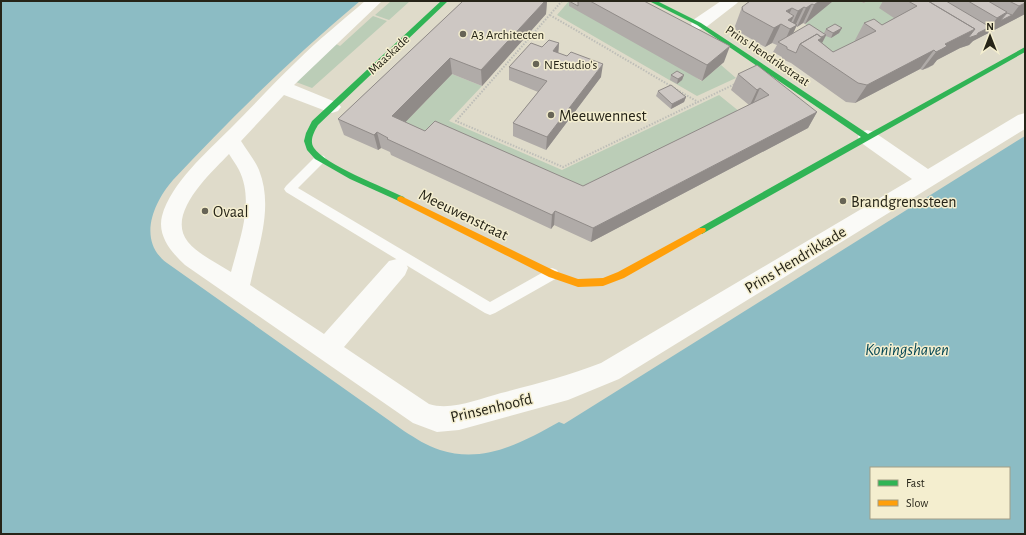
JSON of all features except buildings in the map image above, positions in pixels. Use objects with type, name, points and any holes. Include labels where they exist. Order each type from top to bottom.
[{"type":"street","points":[[274,95],[303,65],[374,1]]},
{"type":"street","name":"Maaskade","points":[[320,159],[314,155],[309,147],[309,134],[315,123],[445,1]]},
{"type":"street","points":[[699,24],[732,1]]},
{"type":"street","name":"Prins Hendrikstraat","points":[[656,2],[699,24],[867,138]]},
{"type":"street","points":[[927,179],[867,138],[1025,49]]},
{"type":"street","points":[[274,95],[332,107]]},
{"type":"street","name":"Prinsenhoofd","points":[[274,95],[230,140],[186,190],[175,209],[171,229],[173,236],[184,252],[422,414],[437,419],[446,419],[532,398],[584,382],[620,365],[663,340]]},
{"type":"street","name":"Prins Hendrikkade","points":[[663,340],[1025,120]]},
{"type":"street","name":"Meeuwenstraat","points":[[320,159],[552,274],[577,284],[598,284],[621,275],[867,138]]},
{"type":"street","points":[[230,140],[250,170],[256,196],[255,216],[238,289]]},
{"type":"street","points":[[326,350],[397,268]]},
{"type":"lane","points":[[320,159],[290,189],[490,309],[552,274]]},
{"type":"path","points":[[562,1],[456,121],[563,167],[766,69]]},
{"type":"path","points":[[550,15],[698,102]]},
{"type":"green space","points":[[387,1],[410,1],[389,20],[375,15],[390,2]]},
{"type":"green space","points":[[569,1],[592,1],[701,81],[721,65],[736,78],[697,96],[557,15]]},
{"type":"green space","points":[[832,1],[859,1],[864,3],[867,1],[891,1],[905,25],[854,42],[828,68],[812,29],[805,24]]},
{"type":"green space","points":[[373,16],[387,21],[312,88],[296,82],[336,44],[340,46]]},
{"type":"green space","points":[[452,74],[482,86],[449,121],[562,170],[719,95],[740,112],[581,200],[396,132]]},
{"type":"water","name":"Koningshaven","points":[[1,1],[360,1],[311,43],[218,133],[173,180],[159,200],[154,211],[150,233],[152,244],[158,254],[167,263],[404,431],[430,446],[456,454],[487,453],[502,449],[531,437],[559,422],[564,424],[1025,136],[1025,534],[1,534]]},
{"type":"traffic: fast","points":[[401,199],[327,163],[312,151],[308,141],[315,123],[445,1]]},
{"type":"traffic: fast","points":[[652,1],[699,24],[867,137]]},
{"type":"traffic: fast","points":[[702,230],[1025,49]]},
{"type":"traffic: slow","points":[[401,199],[552,274],[578,283],[603,282],[621,275],[702,230]]},
{"type":"place","name":"A3 Architecten","points":[[463,34]]},
{"type":"place","name":"NEstudio's","points":[[536,64]]},
{"type":"place","name":"Meeuwennest","points":[[551,115]]},
{"type":"place","name":"Brandgrenssteen","points":[[843,201]]},
{"type":"place","name":"Ovaal","points":[[205,211]]}]
